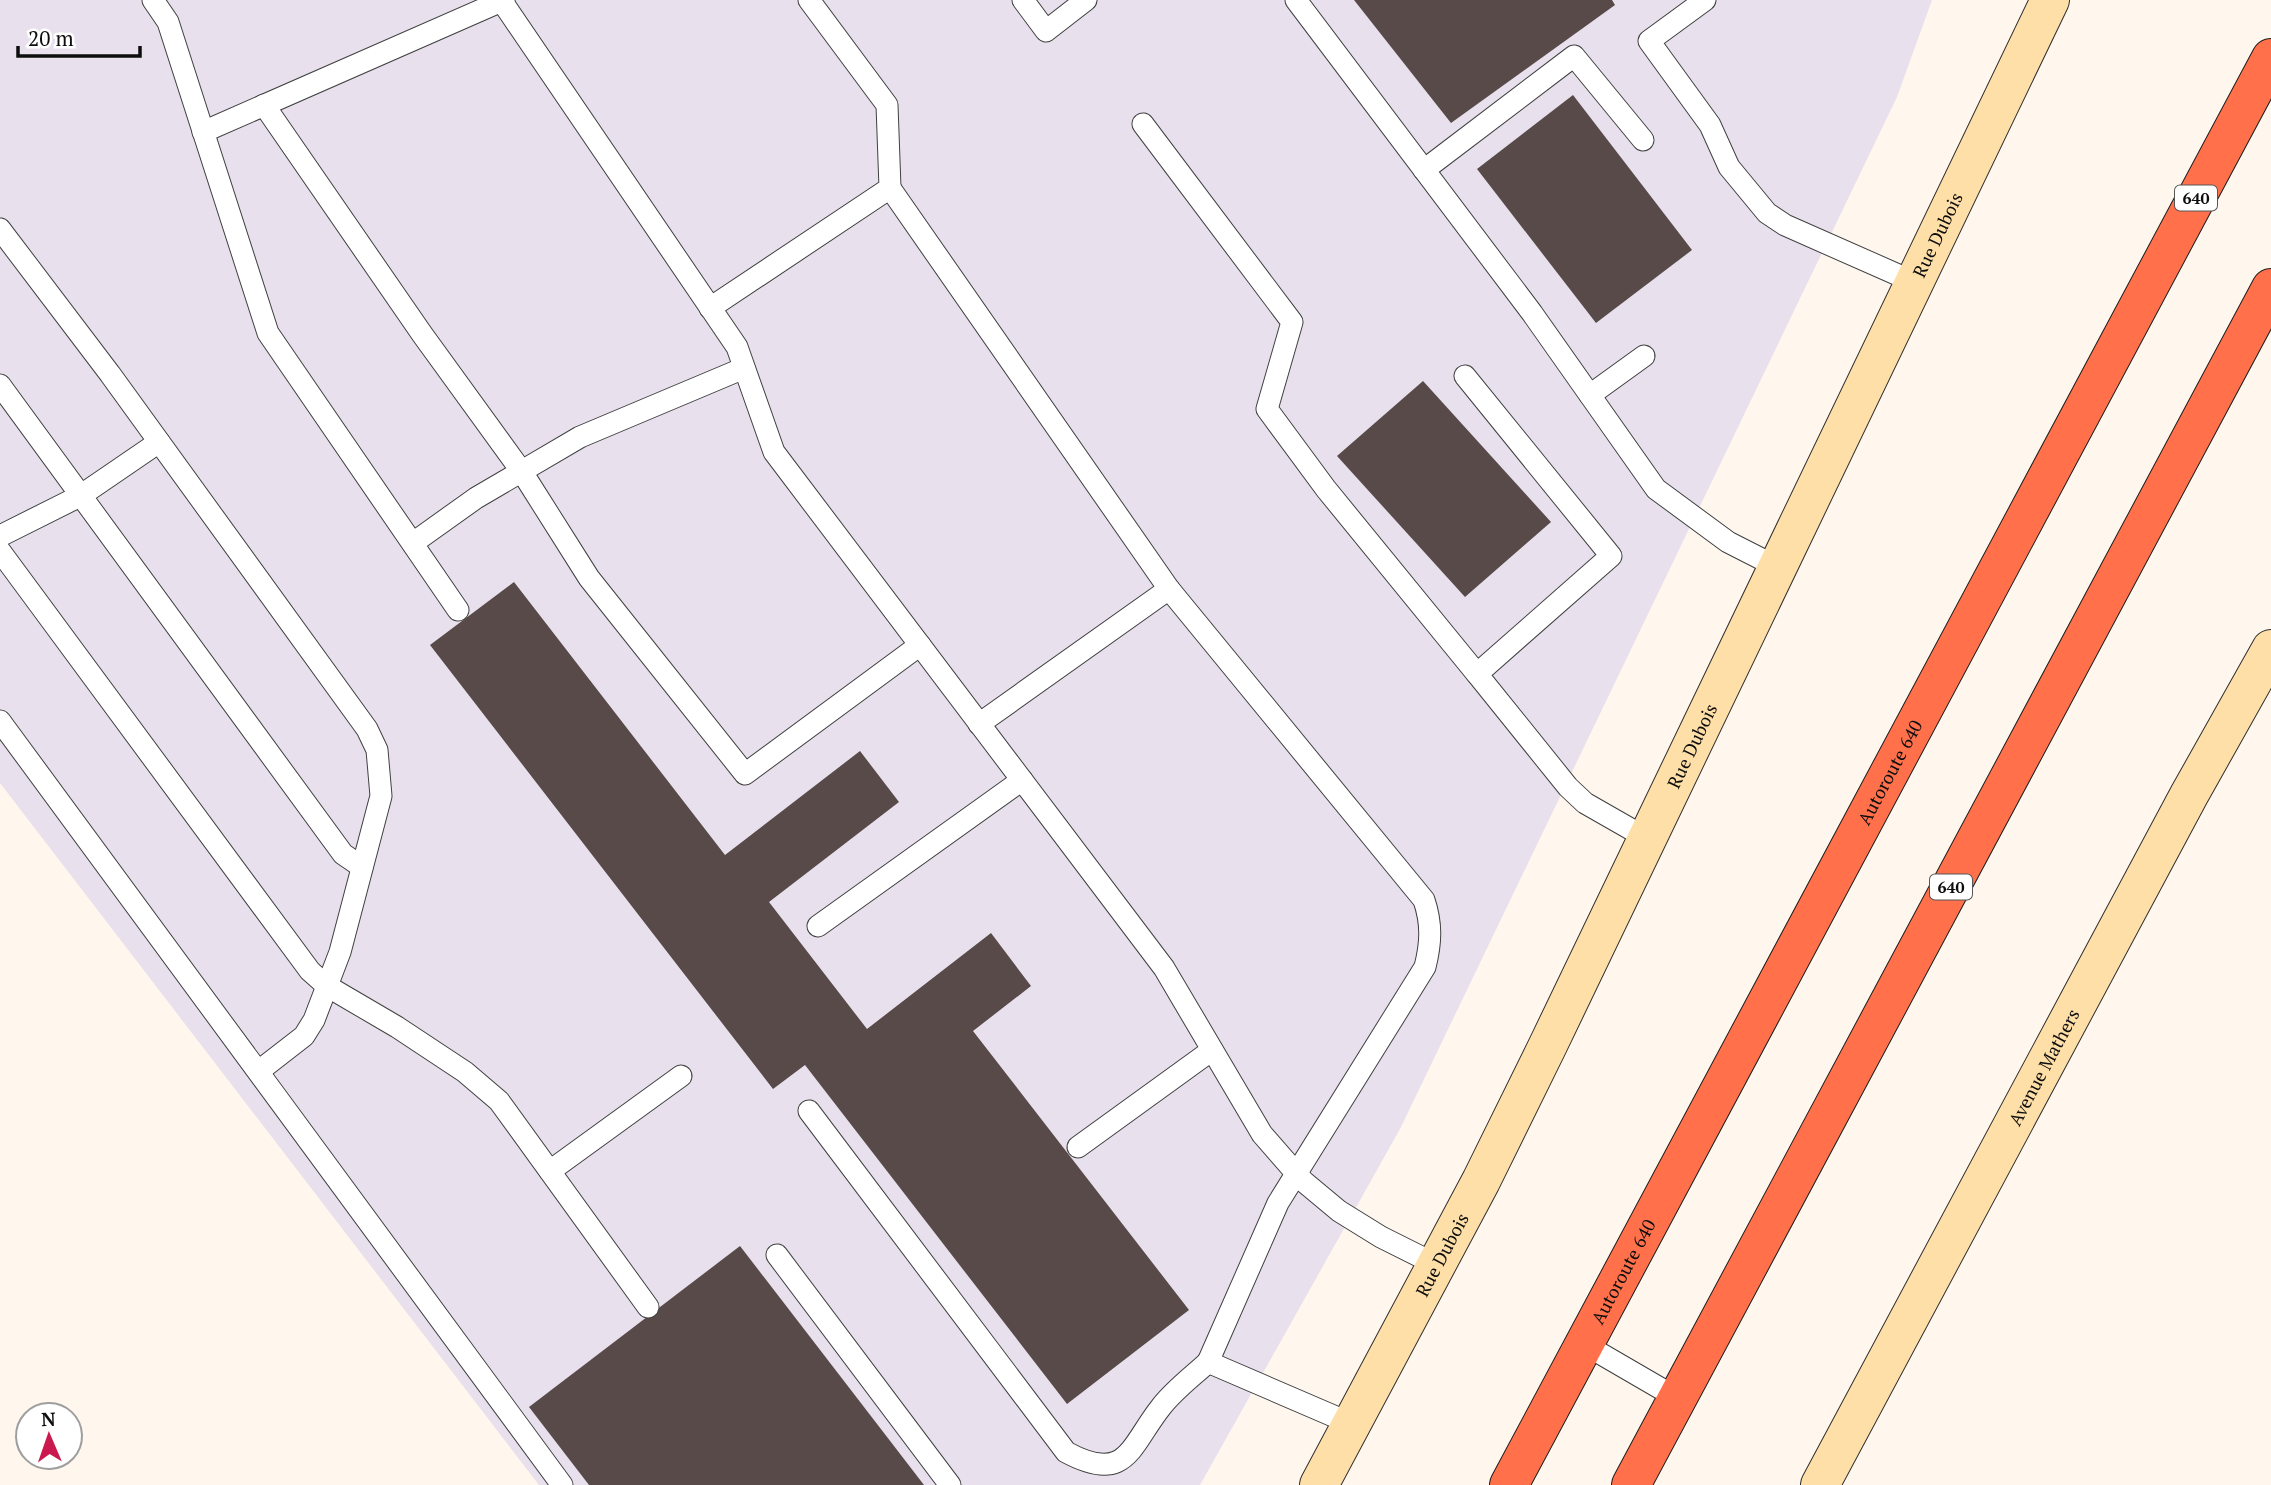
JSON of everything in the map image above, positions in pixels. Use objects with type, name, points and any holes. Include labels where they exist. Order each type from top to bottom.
[{"type":"highway","name":"Autoroute 640","points":[[1510,1483],[2271,58]]},
{"type":"highway","name":"640","points":[[1631,1485],[2271,288]]},
{"type":"street","name":"Rue Dubois","points":[[1320,1485],[1487,1169],[1779,568],[2050,0]]},
{"type":"street","name":"Avenue Mathers","points":[[1820,1485],[2182,807],[2271,649]]},
{"type":"lane","points":[[153,0],[168,22],[268,333],[458,610]]},
{"type":"lane","points":[[203,132],[502,0],[737,347],[774,452],[1164,968],[1262,1134],[1296,1174],[1339,1211],[1381,1237],[1437,1265]]},
{"type":"lane","points":[[809,0],[887,105],[890,188],[1169,589],[1412,883],[1424,900],[1430,918],[1430,945],[1425,967],[1278,1203],[1208,1362],[1161,1406],[1129,1462],[1108,1472],[1095,1471],[1066,1452],[809,1111]]},
{"type":"lane","points":[[1023,0],[1046,31],[1086,0]]},
{"type":"lane","points":[[1296,0],[1532,313],[1663,495],[1728,542],[1779,568]]},
{"type":"lane","points":[[1705,0],[1649,41],[1710,125],[1729,167],[1767,213],[1785,225],[1914,282]]},
{"type":"lane","points":[[1424,170],[1574,56],[1643,140]]},
{"type":"lane","points":[[264,105],[422,334],[522,471],[589,578],[745,774],[920,645]]},
{"type":"lane","points":[[1143,124],[1292,322],[1267,409],[1326,489],[1568,787],[1585,803],[1648,839]]},
{"type":"lane","points":[[710,308],[890,188]]},
{"type":"lane","points":[[0,229],[159,442],[367,729],[377,750],[381,796],[340,952],[314,1020],[304,1036],[259,1071]]},
{"type":"lane","points":[[1590,395],[1644,356]]},
{"type":"lane","points":[[413,543],[476,498],[580,437],[744,368]]},
{"type":"lane","points":[[1465,376],[1611,556],[1476,674]]},
{"type":"lane","points":[[0,385],[343,854],[362,867]]},
{"type":"lane","points":[[0,536],[80,496],[159,442]]},
{"type":"lane","points":[[0,551],[288,945],[310,971],[327,986],[397,1027],[487,1089],[499,1101],[648,1307]]},
{"type":"lane","points":[[979,724],[1169,589]]},
{"type":"lane","points":[[0,721],[562,1485]]},
{"type":"lane","points":[[818,926],[1022,780]]},
{"type":"lane","points":[[1078,1147],[1212,1050]]},
{"type":"lane","points":[[550,1171],[681,1076]]},
{"type":"lane","points":[[778,1255],[950,1485]]},
{"type":"lane","points":[[1584,1344],[1677,1398]]},
{"type":"lane","points":[[1208,1362],[1352,1424]]},
{"type":"shaded area","points":[[0,0],[1932,0],[1897,97],[1400,1129],[1200,1485],[539,1485],[0,783]]},
{"type":"building","points":[[1354,0],[1612,0],[1615,5],[1451,123]]},
{"type":"building","points":[[1573,95],[1692,250],[1596,323],[1477,169]]},
{"type":"building","points":[[1423,381],[1551,522],[1465,597],[1337,456]]},
{"type":"building","points":[[514,582],[725,855],[860,751],[899,802],[769,902],[867,1029],[991,933],[1031,986],[973,1031],[1189,1310],[1067,1404],[805,1065],[773,1089],[430,645]]},
{"type":"building","points":[[740,1246],[924,1485],[589,1485],[529,1407]]}]
